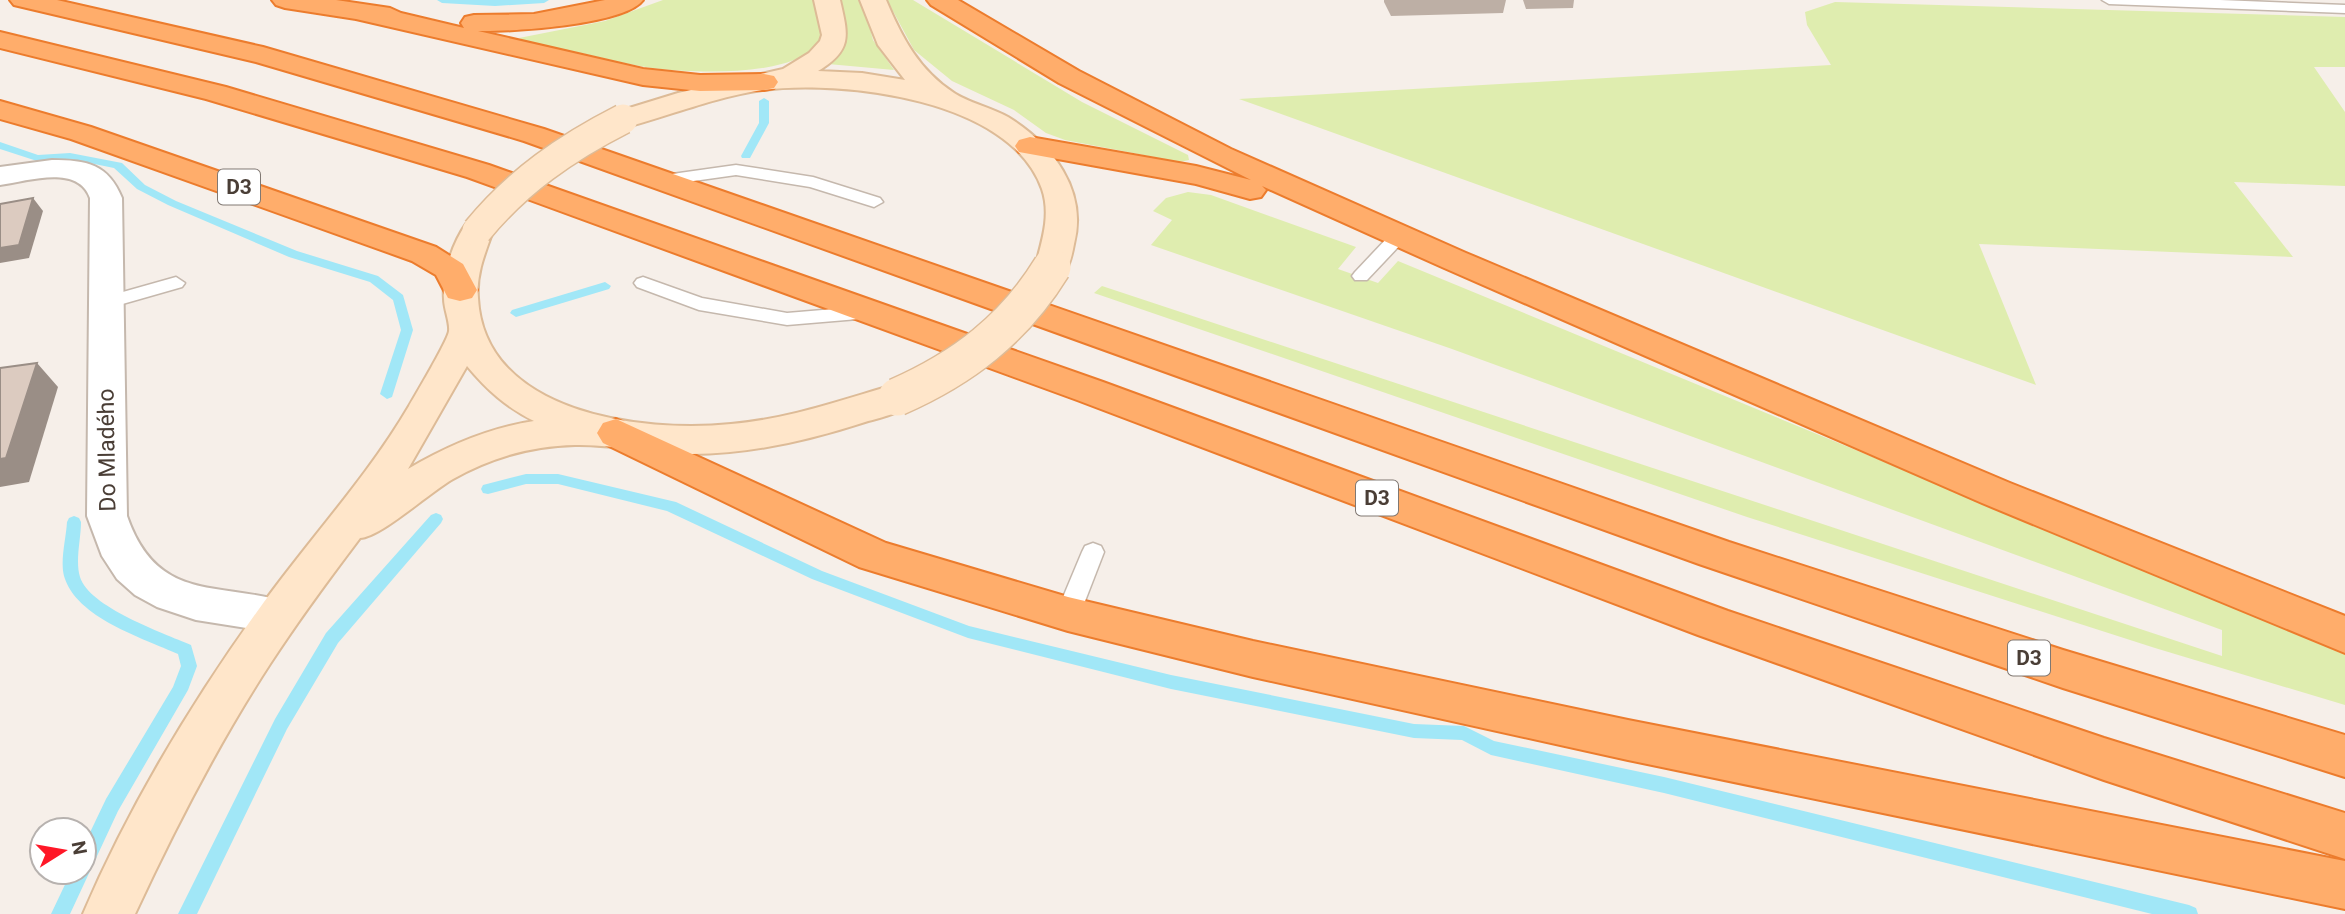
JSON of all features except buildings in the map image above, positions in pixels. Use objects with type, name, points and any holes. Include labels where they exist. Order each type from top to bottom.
[{"type":"highway","name":"D3","points":[[23,0],[263,55],[534,135],[1714,553],[2063,669],[2345,756]]},
{"type":"highway","points":[[285,0],[365,13],[458,22],[518,22],[578,15],[630,0]]},
{"type":"highway","points":[[940,0],[1069,78],[1220,155],[1454,260],[1996,493],[2345,635]]},
{"type":"highway","points":[[365,13],[643,77],[700,83],[764,82]]},
{"type":"highway","name":"D3","points":[[0,40],[216,93],[478,171],[870,312],[1713,623],[2104,759],[2345,836]]},
{"type":"highway","name":"D3","points":[[0,110],[81,133],[424,254],[446,264],[457,276],[460,290]]},
{"type":"highway","points":[[1030,146],[1215,178],[1454,260]]},
{"type":"highway","points":[[616,433],[874,556],[995,595],[1252,659],[1615,737],[2345,885]]},
{"type":"main road","points":[[616,433],[578,424],[544,411],[515,396],[492,376],[476,355],[466,332],[460,290],[467,251],[477,231],[523,179],[580,140],[623,119],[688,99],[801,71],[826,53],[833,43],[836,29],[827,0]]},
{"type":"main road","points":[[873,0],[885,32],[901,58],[914,73],[951,102]]},
{"type":"main road","points":[[325,553],[409,486],[465,454],[532,435],[589,430],[702,440],[748,437],[837,419],[897,397],[950,371],[991,343],[1031,302],[1052,267],[1062,220],[1060,200],[1044,162],[1030,146],[993,122],[951,102],[877,83],[822,79],[764,82]]},
{"type":"main road","points":[[109,914],[150,829],[208,723],[278,616],[407,441],[445,376],[466,332]]},
{"type":"street","name":"Do Mladého","points":[[0,176],[71,169],[85,172],[98,180],[106,198],[107,516],[112,539],[124,561],[143,580],[170,594],[202,605],[278,616]]},
{"type":"lane","points":[[2109,0],[2345,9]]},
{"type":"lane","points":[[664,180],[736,170],[813,182],[874,202]]},
{"type":"lane","points":[[1361,276],[1395,240]]},
{"type":"lane","points":[[105,303],[177,283]]},
{"type":"lane","points":[[643,283],[698,304],[787,319],[870,312]]},
{"type":"lane","points":[[1068,614],[1093,552]]},
{"type":"green space","points":[[663,0],[815,0],[822,18],[823,32],[812,50],[796,59],[774,66],[724,71],[650,68],[540,45],[519,38],[605,21]]},
{"type":"green space","points":[[838,0],[859,0],[865,9],[873,40],[894,70],[828,64],[844,41],[845,27]]},
{"type":"green space","points":[[887,0],[913,0],[1082,102],[1188,155],[1189,160],[1180,162],[1065,140],[1046,133],[1014,110],[952,81],[914,50]]},
{"type":"green space","points":[[1835,2],[2345,17],[2345,67],[2314,67],[2345,112],[2345,186],[2234,182],[2293,257],[1979,244],[2036,385],[1239,99],[1831,65],[1807,25],[1805,12]]},
{"type":"green space","points":[[1188,192],[1211,195],[1356,247],[1338,269],[1378,283],[1398,261],[2345,652],[2345,705],[2155,648],[1747,517],[1094,293],[1102,286],[2222,656],[2222,630],[1452,349],[1151,245],[1172,220],[1153,211],[1166,198]]},
{"type":"waterway","points":[[442,0],[495,3],[544,0]]},
{"type":"waterway","points":[[746,156],[764,123],[764,101]]},
{"type":"waterway","points":[[0,145],[37,158],[70,156],[118,165],[141,187],[172,203],[293,254],[374,279],[399,298],[407,330],[387,394]]},
{"type":"waterway","points":[[516,313],[605,286]]},
{"type":"waterway","points":[[488,489],[526,479],[558,479],[671,506],[817,575],[968,632],[1171,682],[1414,731],[1464,733],[1491,748],[1664,785],[2189,914]]},
{"type":"waterway","points":[[187,914],[281,724],[332,638],[436,519]]},
{"type":"waterway","points":[[74,522],[71,571],[78,589],[89,601],[121,621],[185,650],[189,666],[180,690],[112,805],[98,834]]},
{"type":"waterway","points":[[60,914],[73,886]]}]
